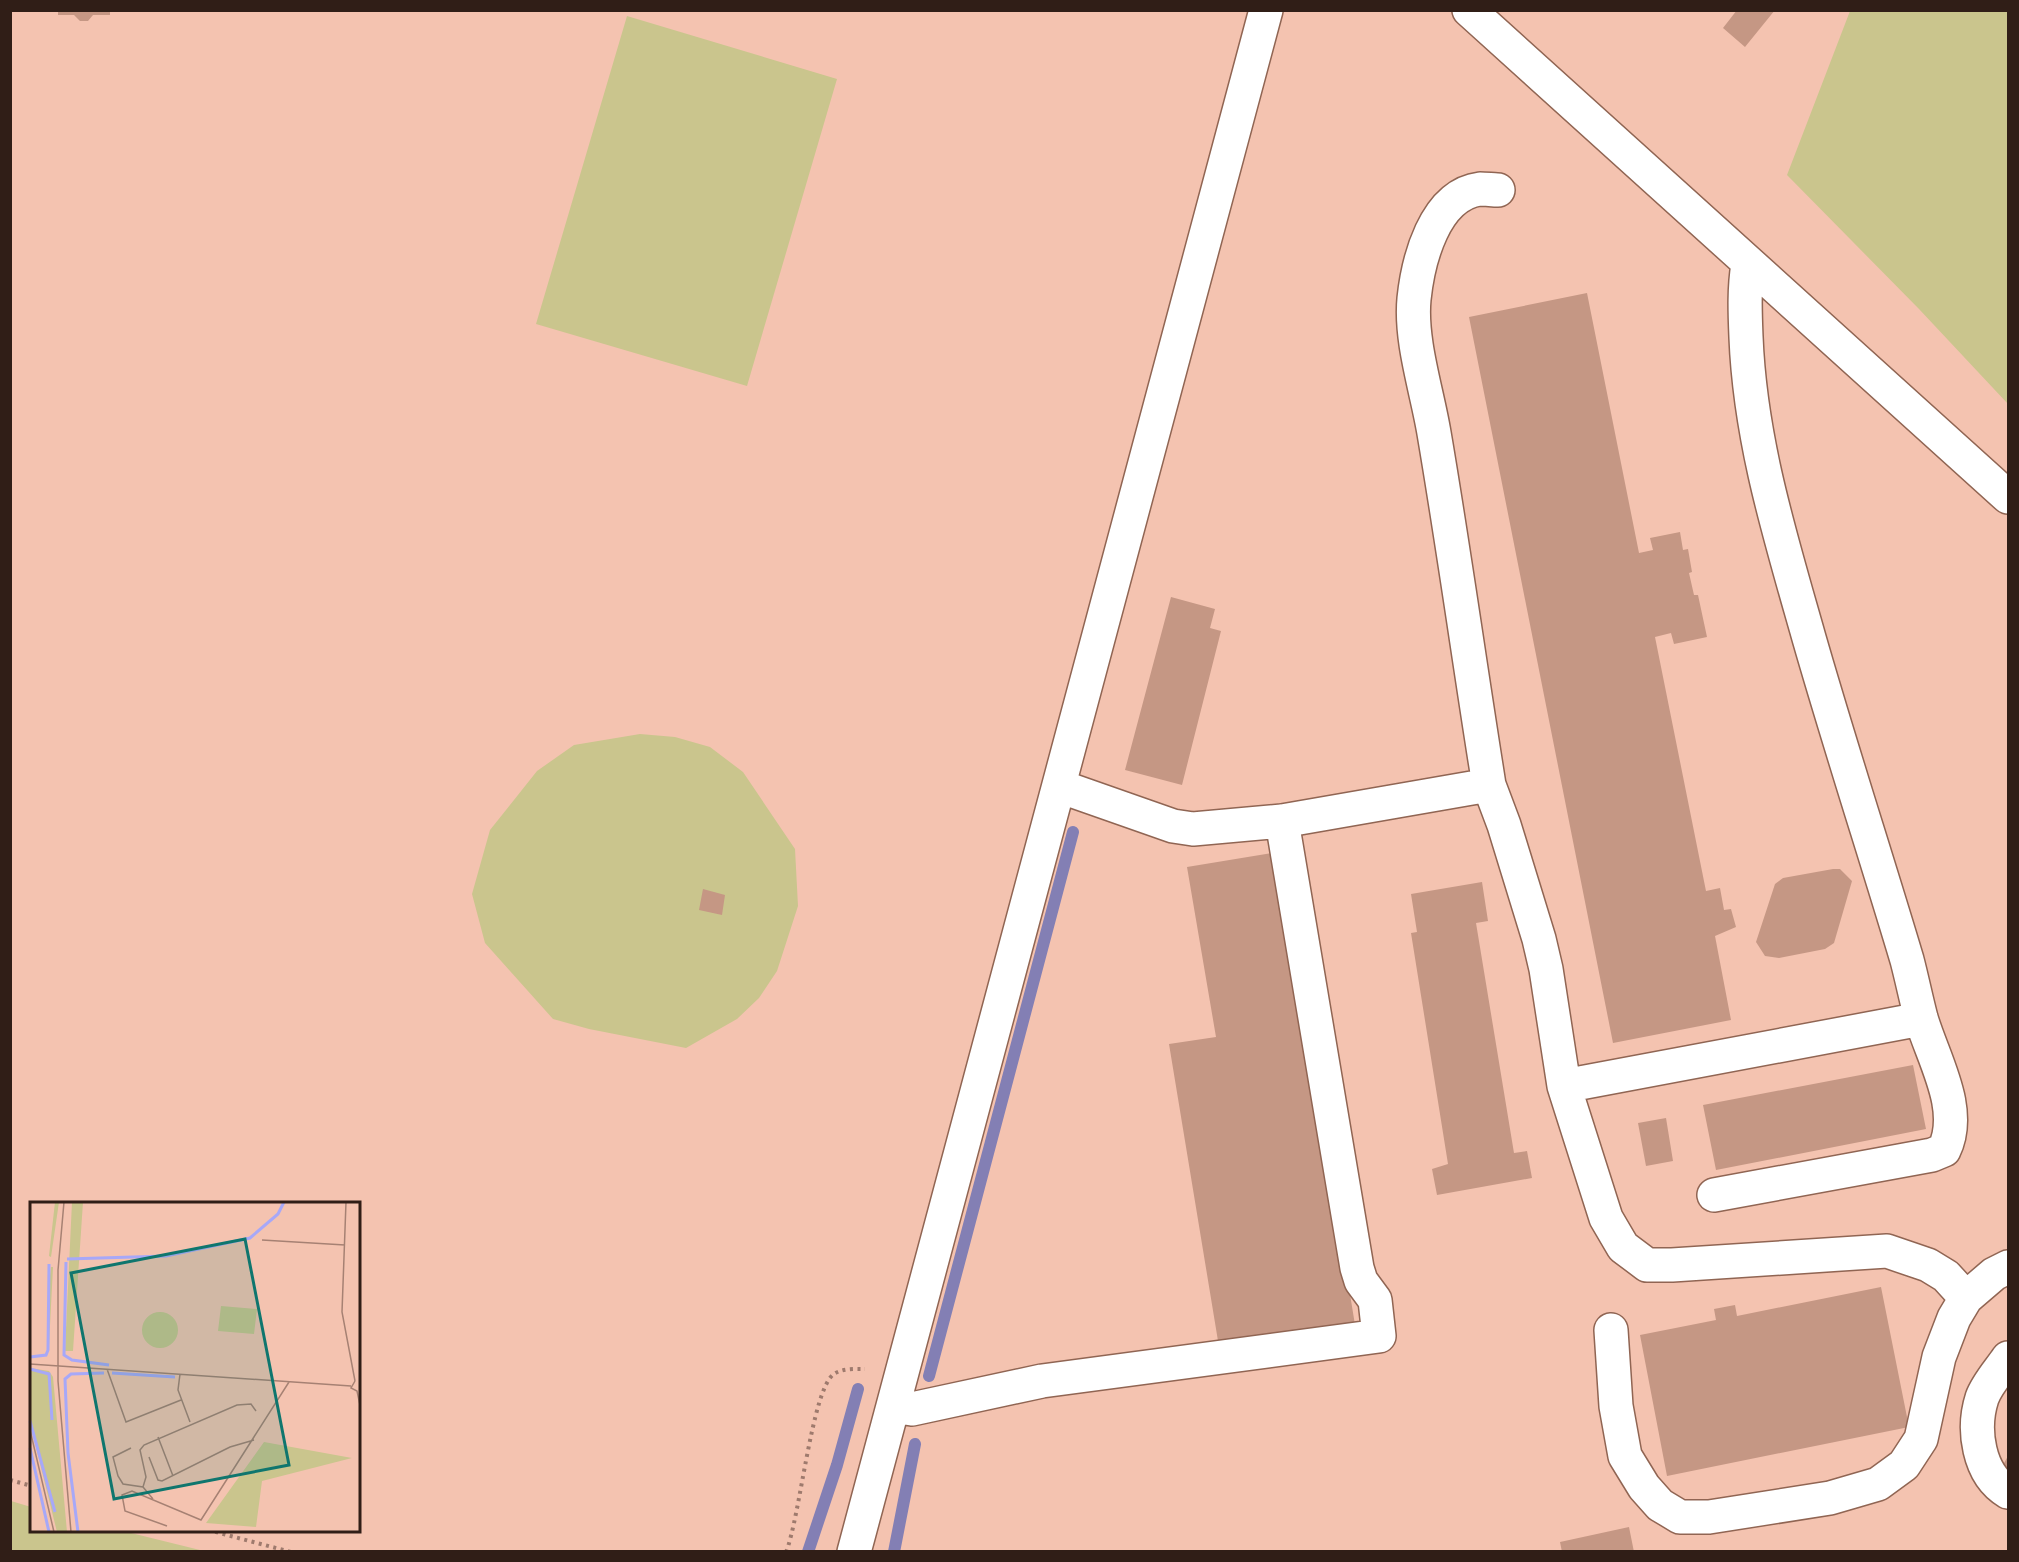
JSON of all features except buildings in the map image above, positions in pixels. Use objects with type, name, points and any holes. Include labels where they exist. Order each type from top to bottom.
[{"type":"street","points":[[854,1551],[1266,10]]},
{"type":"street","points":[[1469,10],[2008,497]]},
{"type":"street","points":[[1498,190],[1480,189],[1461,196],[1443,213],[1432,230],[1419,264],[1414,302],[1416,345],[1434,431],[1489,784],[1539,939],[1546,969],[1564,1086],[1606,1218],[1623,1247],[1647,1265],[1787,1259],[1887,1251],[1928,1265],[1946,1276],[1966,1298]]},
{"type":"street","points":[[1714,1195],[1932,1155],[1944,1150],[1949,1139],[1951,1120],[1946,1090],[1922,1019],[1836,730],[1766,482],[1748,381],[1744,287],[1748,264]]},
{"type":"street","points":[[1059,786],[1173,826],[1193,830],[1282,821],[1489,784]]},
{"type":"street","points":[[893,1406],[912,1409],[1042,1381],[1379,1336],[1375,1300],[1361,1281],[1356,1268],[1282,821]]},
{"type":"street","points":[[1564,1086],[1922,1019]]},
{"type":"street","points":[[1611,1330],[1616,1406],[1625,1456],[1644,1487],[1660,1505],[1680,1517],[1709,1517],[1830,1498],[1878,1484],[1904,1466],[1921,1439],[1939,1357],[1954,1318],[1966,1298],[1994,1274],[2008,1267]]},
{"type":"street","points":[[2008,1358],[1983,1397],[1977,1424],[1979,1448],[1988,1470],[2008,1492]]},
{"type":"path","points":[[786,1551],[798,1508],[816,1413],[824,1386],[832,1374],[844,1370],[865,1369],[901,1375]]},
{"type":"path","points":[[10,1480],[30,1485]]},
{"type":"path","points":[[216,1532],[291,1551]]},
{"type":"shaded area","points":[[1850,11],[2008,11],[2008,404],[1919,309],[1787,175]]},
{"type":"shaded area","points":[[627,16],[837,79],[747,386],[536,324]]},
{"type":"shaded area","points":[[640,734],[675,737],[710,747],[743,772],[795,849],[798,906],[777,971],[759,998],[737,1019],[686,1048],[589,1029],[553,1019],[485,943],[472,894],[490,830],[537,771],[574,745]]},
{"type":"shaded area","points":[[11,1501],[30,1507],[30,1532],[127,1532],[204,1551],[11,1551]]},
{"type":"waterway","points":[[929,1376],[1073,832]]},
{"type":"waterway","points":[[808,1552],[837,1465],[858,1389]]},
{"type":"waterway","points":[[894,1552],[915,1444]]}]
